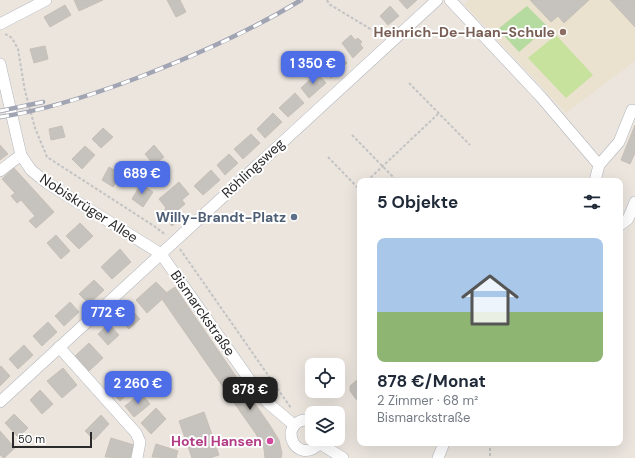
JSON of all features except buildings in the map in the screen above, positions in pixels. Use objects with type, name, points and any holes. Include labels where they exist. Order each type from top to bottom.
[{"type":"street","points":[[0,24],[46,0]]},
{"type":"street","name":"Röhlingsweg","points":[[0,402],[58,347],[437,0]]},
{"type":"street","points":[[450,0],[541,98],[599,165]]},
{"type":"street","name":"Nobiskrüger Allee","points":[[0,64],[21,155],[31,170],[47,184],[161,254]]},
{"type":"street","points":[[595,178],[599,165],[619,142],[632,110]]},
{"type":"street","points":[[0,171],[21,155]]},
{"type":"street","points":[[623,223],[628,218],[635,202]]},
{"type":"street","name":"Bismarckstraße","points":[[161,254],[249,379],[268,403],[294,425]]},
{"type":"street","points":[[58,347],[136,433],[140,442],[137,458]]},
{"type":"street","points":[[305,420],[301,420],[294,425],[290,437],[299,454],[317,446]]},
{"type":"street","points":[[327,446],[343,458]]},
{"type":"street","points":[[438,458],[443,446]]},
{"type":"path","points":[[327,0],[330,4],[392,42]]},
{"type":"path","points":[[0,31],[12,38],[18,50],[35,128],[47,157],[154,226],[174,241],[294,411]]},
{"type":"path","points":[[409,83],[470,145]]},
{"type":"path","points":[[370,178],[438,114]]},
{"type":"path","points":[[352,135],[394,178]]},
{"type":"path","points":[[328,157],[357,185]]},
{"type":"path","points":[[490,446],[490,458]]},
{"type":"shaded area","name":"Heinrich-De-Haan-Schule","points":[[469,0],[635,0],[635,61],[566,113],[464,4]]},
{"type":"green space","points":[[527,6],[548,27],[519,52],[498,29]]},
{"type":"green space","points":[[556,35],[593,75],[566,98],[528,58]]},
{"type":"railway","points":[[0,117],[69,101],[137,78],[221,43],[261,23],[301,0]]},
{"type":"railway","points":[[0,111],[43,102]]},
{"type":"place","name":"Heinrich-De-Haan-Schule","points":[[563,32]]},
{"type":"place","name":"Willy-Brandt-Platz","points":[[294,217]]},
{"type":"place","name":"Hotel Hansen","points":[[270,441]]}]
